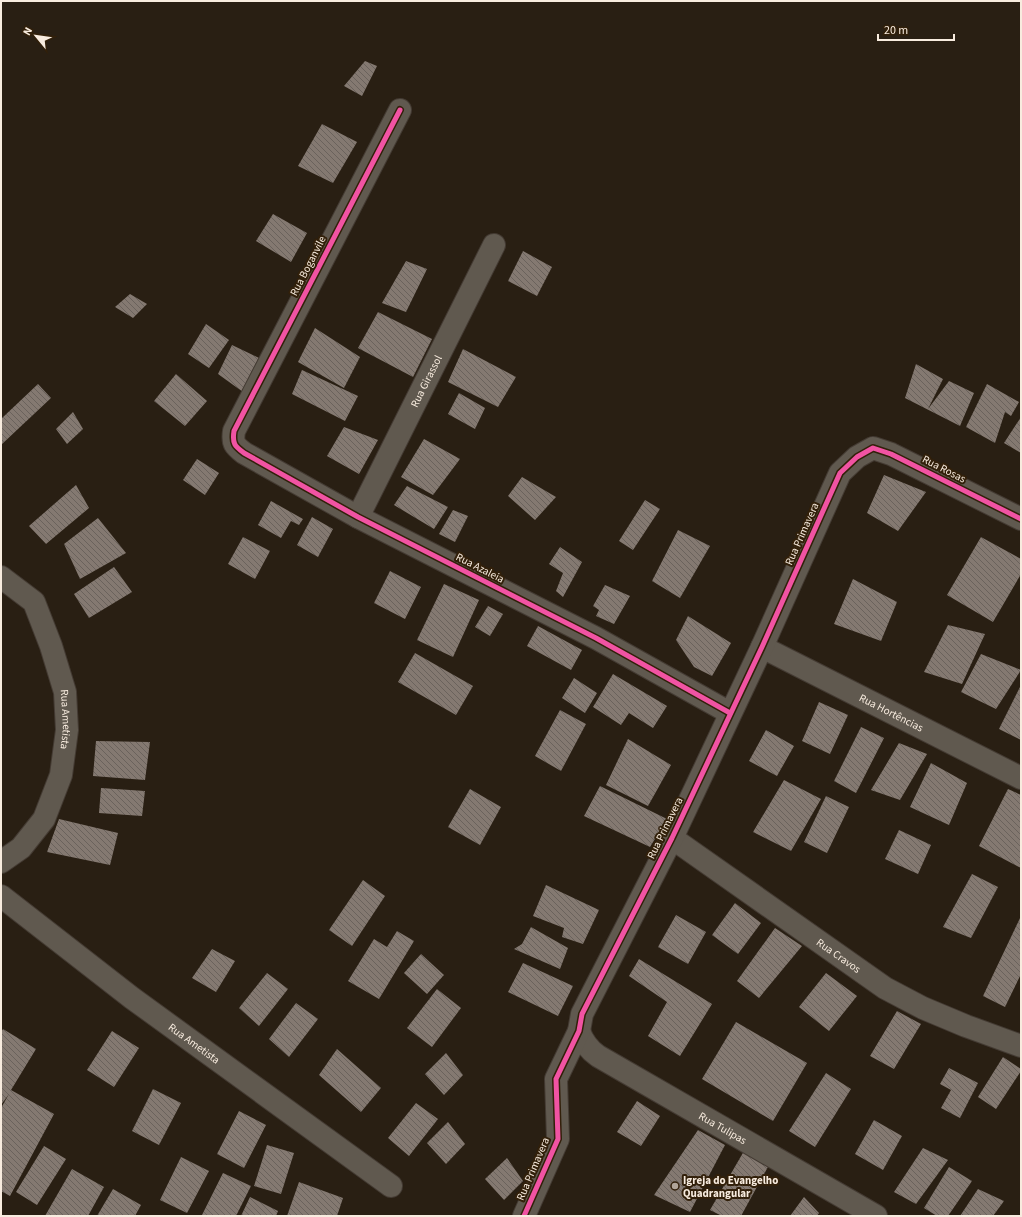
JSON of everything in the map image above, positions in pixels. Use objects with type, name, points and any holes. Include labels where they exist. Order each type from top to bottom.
[{"type":"street","name":"Rua Boganvile","points":[[234,432],[400,110]]},
{"type":"street","name":"Rua Girassol","points":[[358,517],[494,245]]},
{"type":"street","name":"Rua Azaleia","points":[[234,432],[233,440],[236,447],[244,453],[358,517],[596,638],[730,713]]},
{"type":"street","name":"Rua Rosas","points":[[857,457],[873,448],[892,454],[1021,520]]},
{"type":"street","name":"Rua Primavera","points":[[524,1216],[558,1139],[556,1079],[579,1031],[582,1014],[672,838],[762,647],[840,473],[857,457]]},
{"type":"street","name":"Rua Ametista","points":[[1,577],[34,602],[51,646],[65,692],[67,730],[61,775],[44,819],[21,848],[1,862]]},
{"type":"street","name":"Rua Hortências","points":[[762,647],[1021,778]]},
{"type":"street","name":"Rua Cravos","points":[[672,838],[885,988],[923,1008],[966,1026],[1021,1046]]},
{"type":"street","name":"Rua Ametista","points":[[1,896],[132,998],[391,1186]]},
{"type":"street","name":"Rua Tulipas","points":[[579,1031],[582,1040],[588,1049],[598,1056],[876,1216]]},
{"type":"building","points":[[365,61],[377,66],[362,96],[344,86]]},
{"type":"building","points":[[322,124],[357,142],[333,183],[298,166]]},
{"type":"building","points":[[273,214],[307,233],[291,262],[256,241]]},
{"type":"building","points":[[523,251],[552,267],[537,296],[508,281]]},
{"type":"building","points":[[406,261],[427,269],[406,312],[382,303]]},
{"type":"building","points":[[130,294],[147,304],[133,318],[115,307]]},
{"type":"building","points":[[378,312],[432,339],[413,377],[358,348]]},
{"type":"building","points":[[206,324],[229,340],[209,368],[188,354]]},
{"type":"building","points":[[315,328],[360,357],[344,388],[298,362]]},
{"type":"building","points":[[232,345],[259,358],[243,392],[218,374]]},
{"type":"building","points":[[463,349],[516,377],[498,407],[448,382]]},
{"type":"building","points":[[916,364],[943,379],[928,409],[949,381],[974,393],[960,426],[905,398]]},
{"type":"building","points":[[302,370],[358,396],[345,421],[292,394]]},
{"type":"building","points":[[176,374],[207,401],[185,426],[154,401]]},
{"type":"building","points":[[38,384],[51,398],[1,445],[1,419]]},
{"type":"building","points":[[987,384],[1019,402],[1011,416],[1005,412],[995,443],[966,427]]},
{"type":"building","points":[[459,393],[485,408],[475,429],[448,414]]},
{"type":"building","points":[[73,412],[83,429],[67,444],[56,429]]},
{"type":"building","points":[[1021,417],[1021,453],[1004,443]]},
{"type":"building","points":[[344,427],[378,440],[359,474],[327,456]]},
{"type":"building","points":[[424,439],[460,459],[433,495],[401,477]]},
{"type":"building","points":[[197,459],[219,473],[205,495],[183,480]]},
{"type":"building","points":[[884,475],[926,492],[898,531],[867,513]]},
{"type":"building","points":[[522,477],[556,497],[535,520],[508,496]]},
{"type":"building","points":[[76,485],[89,508],[46,544],[29,526]]},
{"type":"building","points":[[407,486],[448,507],[434,529],[394,505]]},
{"type":"building","points":[[645,500],[660,509],[633,550],[619,541]]},
{"type":"building","points":[[271,501],[303,519],[299,525],[291,521],[281,538],[258,525]]},
{"type":"building","points":[[453,510],[468,516],[455,542],[439,534]]},
{"type":"building","points":[[312,517],[333,529],[318,557],[297,545]]},
{"type":"building","points":[[98,518],[126,553],[80,579],[64,544]]},
{"type":"building","points":[[678,530],[710,546],[680,598],[652,581]]},
{"type":"building","points":[[243,537],[270,551],[255,579],[228,564]]},
{"type":"building","points":[[981,537],[1021,559],[1021,574],[993,622],[947,595]]},
{"type":"building","points":[[560,547],[582,562],[563,597],[556,591],[563,573],[549,564]]},
{"type":"building","points":[[114,567],[132,592],[89,618],[74,594]]},
{"type":"building","points":[[390,571],[421,587],[405,619],[374,603]]},
{"type":"building","points":[[853,579],[897,602],[881,641],[834,624]]},
{"type":"building","points":[[444,584],[479,600],[453,657],[417,640]]},
{"type":"building","points":[[605,585],[630,596],[614,624],[596,616],[599,610],[593,606]]},
{"type":"building","points":[[488,606],[503,614],[490,636],[475,627]]},
{"type":"building","points":[[688,616],[731,643],[712,676],[694,667],[676,640]]},
{"type":"building","points":[[948,625],[985,634],[962,684],[924,672]]},
{"type":"building","points":[[538,626],[582,650],[571,670],[527,646]]},
{"type":"building","points":[[415,653],[473,686],[456,715],[398,682]]},
{"type":"building","points":[[981,654],[1021,670],[996,709],[961,692]]},
{"type":"building","points":[[613,674],[667,706],[653,728],[629,713],[621,725],[593,707]]},
{"type":"building","points":[[574,678],[597,693],[585,713],[562,698]]},
{"type":"building","points":[[1021,685],[1021,740],[999,729]]},
{"type":"building","points":[[819,702],[848,715],[830,754],[802,741]]},
{"type":"building","points":[[560,710],[586,724],[561,771],[535,756]]},
{"type":"building","points":[[861,727],[884,738],[856,793],[834,781]]},
{"type":"building","points":[[766,730],[794,746],[777,776],[749,761]]},
{"type":"building","points":[[628,739],[671,765],[648,806],[606,785]]},
{"type":"building","points":[[96,741],[150,742],[145,780],[93,776]]},
{"type":"building","points":[[899,743],[927,754],[900,800],[871,790]]},
{"type":"building","points":[[931,763],[967,783],[949,825],[910,807]]},
{"type":"building","points":[[784,780],[821,799],[791,851],[753,832]]},
{"type":"building","points":[[600,786],[667,819],[650,847],[584,816]]},
{"type":"building","points":[[101,788],[145,791],[142,816],[99,813]]},
{"type":"building","points":[[470,789],[501,807],[480,845],[448,827]]},
{"type":"building","points":[[1008,789],[1021,795],[1021,868],[979,846]]},
{"type":"building","points":[[826,796],[849,807],[827,853],[804,842]]},
{"type":"building","points":[[59,819],[118,833],[110,865],[47,852]]},
{"type":"building","points":[[899,830],[931,845],[918,874],[885,859]]},
{"type":"building","points":[[972,874],[998,887],[971,938],[943,927]]},
{"type":"building","points":[[363,880],[385,896],[352,946],[329,930]]},
{"type":"building","points":[[546,885],[599,910],[583,944],[562,937],[564,928],[533,916]]},
{"type":"building","points":[[735,903],[761,923],[738,954],[712,935]]},
{"type":"building","points":[[676,915],[706,932],[688,964],[658,947]]},
{"type":"building","points":[[1021,916],[1021,974],[1005,1007],[983,996]]},
{"type":"building","points":[[531,927],[568,948],[560,969],[514,949],[522,944]]},
{"type":"building","points":[[775,928],[802,946],[759,998],[737,981]]},
{"type":"building","points":[[397,931],[414,941],[379,999],[348,981],[374,939],[387,947]]},
{"type":"building","points":[[212,949],[235,961],[216,992],[192,978]]},
{"type":"building","points":[[421,954],[444,975],[427,994],[404,973]]},
{"type":"building","points":[[639,959],[712,1004],[680,1056],[648,1036],[667,1002],[629,976]]},
{"type":"building","points":[[523,963],[573,986],[558,1016],[508,992]]},
{"type":"building","points":[[267,973],[288,989],[259,1026],[239,1008]]},
{"type":"building","points":[[826,973],[857,996],[829,1031],[799,1007]]},
{"type":"building","points":[[437,989],[461,1008],[432,1047],[407,1028]]},
{"type":"building","points":[[296,1003],[318,1019],[289,1057],[269,1039]]},
{"type":"building","points":[[897,1011],[921,1024],[894,1069],[870,1056]]},
{"type":"building","points":[[736,1022],[807,1063],[773,1121],[702,1079]]},
{"type":"building","points":[[3,1029],[36,1049],[11,1090],[54,1114],[10,1196],[1,1191],[1,1108],[9,1094],[1,1105],[1,1032]]},
{"type":"building","points":[[112,1031],[139,1048],[114,1087],[87,1070]]},
{"type":"building","points":[[337,1049],[381,1088],[361,1112],[319,1075]]},
{"type":"building","points":[[446,1053],[463,1075],[444,1095],[425,1074]]},
{"type":"building","points":[[1003,1057],[1021,1069],[1021,1071],[996,1109],[978,1097]]},
{"type":"building","points":[[949,1068],[978,1083],[960,1118],[941,1108],[951,1090],[940,1084]]},
{"type":"building","points":[[826,1073],[851,1089],[815,1147],[789,1131]]},
{"type":"building","points":[[153,1089],[181,1103],[159,1145],[132,1131]]},
{"type":"building","points":[[637,1101],[660,1116],[641,1146],[617,1132]]},
{"type":"building","points":[[416,1103],[438,1119],[409,1156],[388,1138]]},
{"type":"building","points":[[239,1111],[266,1125],[244,1168],[217,1154]]},
{"type":"building","points":[[874,1120],[902,1136],[883,1170],[855,1154]]},
{"type":"building","points":[[448,1122],[465,1144],[446,1164],[427,1143]]},
{"type":"building","points":[[698,1130],[725,1145],[690,1212],[654,1195]]},
{"type":"building","points":[[267,1145],[294,1153],[281,1194],[254,1186]]},
{"type":"building","points":[[44,1146],[66,1159],[37,1205],[16,1192]]},
{"type":"building","points":[[923,1148],[948,1160],[916,1204],[894,1192]]},
{"type":"building","points":[[744,1151],[769,1165],[741,1216],[722,1216],[710,1210]]},
{"type":"building","points":[[181,1157],[209,1171],[187,1213],[160,1200]]},
{"type":"building","points":[[507,1158],[523,1181],[504,1200],[485,1179]]},
{"type":"building","points":[[949,1167],[972,1181],[948,1216],[937,1216],[924,1208]]},
{"type":"building","points":[[72,1169],[104,1187],[88,1216],[45,1216]]},
{"type":"building","points":[[223,1173],[251,1186],[236,1216],[203,1216],[202,1215]]},
{"type":"building","points":[[299,1182],[343,1198],[337,1216],[287,1216]]},
{"type":"building","points":[[113,1189],[141,1205],[135,1216],[97,1216]]},
{"type":"building","points":[[978,1189],[1004,1201],[993,1216],[960,1216]]},
{"type":"building","points":[[250,1197],[278,1211],[276,1216],[241,1216]]},
{"type":"building","points":[[804,1197],[819,1213],[817,1216],[790,1216]]},
{"type":"cycle path","points":[[400,110],[234,431],[233,439],[235,444],[244,453],[358,517],[596,638],[730,713]]},
{"type":"cycle path","points":[[524,1216],[558,1139],[556,1079],[579,1031],[582,1014],[672,838],[762,647],[840,473],[857,457],[873,448],[891,454],[1021,519]]},
{"type":"place","name":"Igreja do Evangelho Quadrangular","points":[[675,1186]]}]
